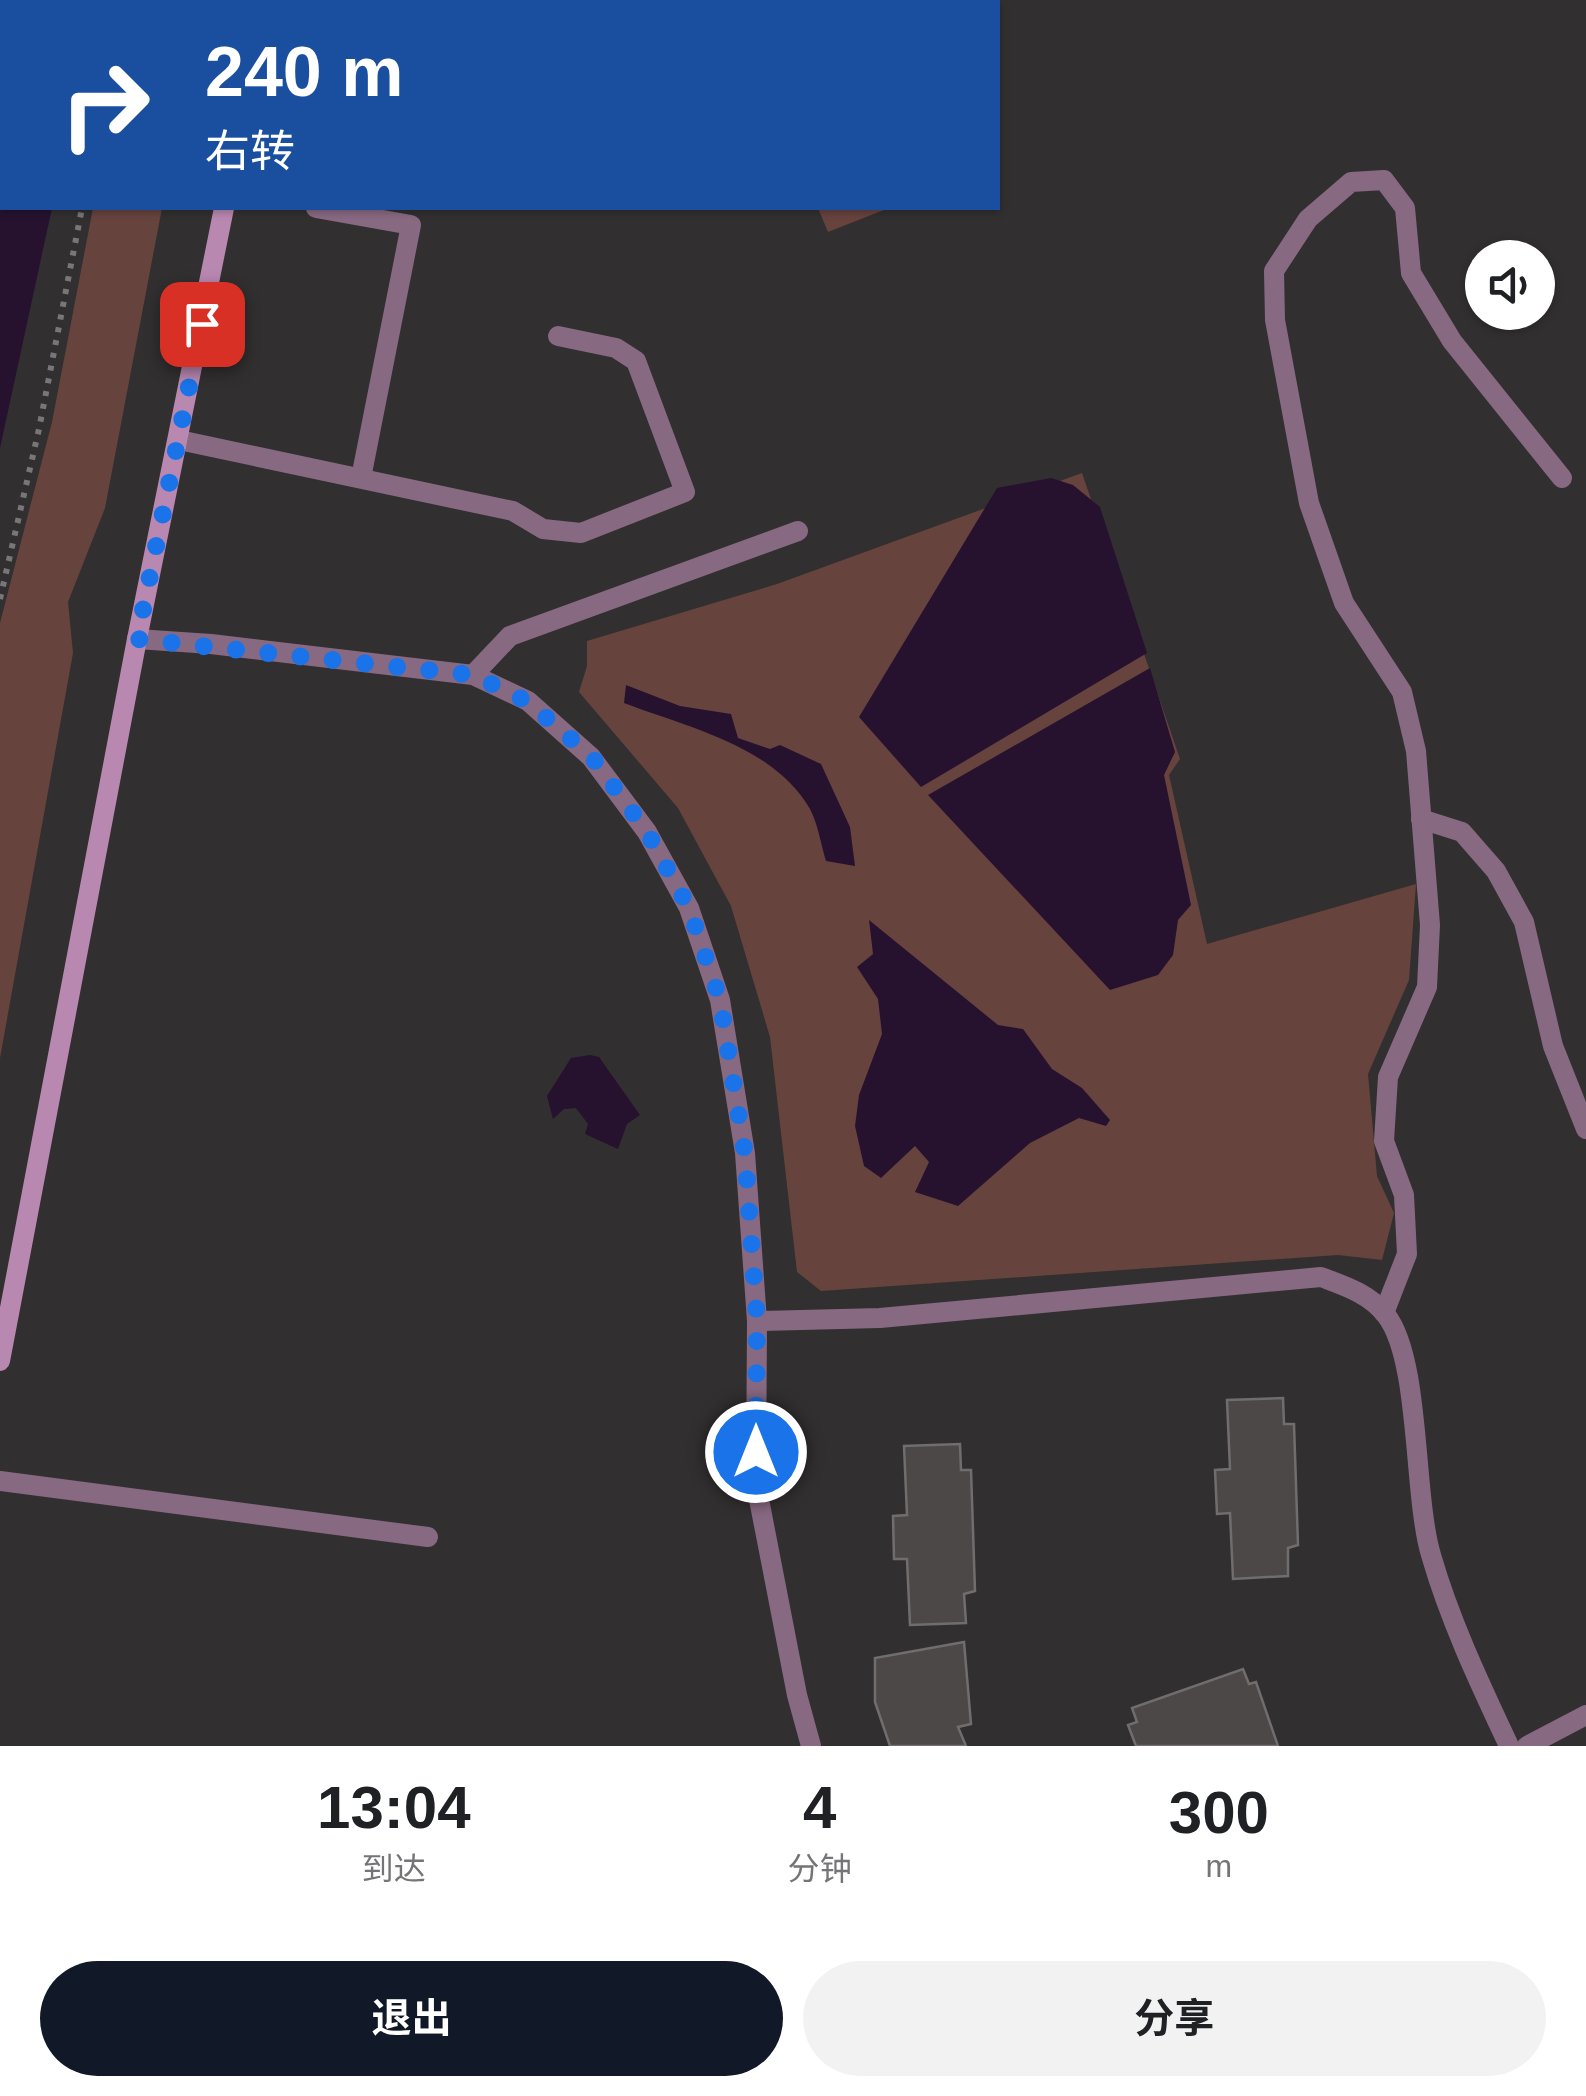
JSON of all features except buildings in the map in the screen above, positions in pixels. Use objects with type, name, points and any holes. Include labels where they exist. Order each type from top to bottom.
[{"type":"main road","points":[[0,1361],[137,639],[224,210]]},
{"type":"street","points":[[1384,1314],[1407,1254],[1404,1195],[1384,1141],[1388,1077],[1428,987],[1430,924],[1416,751],[1402,692],[1344,602],[1310,503],[1275,320],[1274,271],[1308,219],[1351,182],[1384,180],[1405,208],[1412,273],[1452,341],[1562,478]]},
{"type":"street","points":[[327,210],[410,225],[361,478]]},
{"type":"street","points":[[179,440],[513,511],[543,529],[582,533],[686,492],[636,362],[616,348],[558,336]]},
{"type":"street","points":[[474,675],[510,636],[798,531]]},
{"type":"street","points":[[137,639],[474,675],[528,702],[592,757],[647,832],[689,908],[720,1000],[745,1154],[757,1320],[756,1484],[797,1695],[811,1746]]},
{"type":"street","points":[[1422,818],[1462,832],[1496,871],[1524,922],[1553,1046],[1586,1129]]},
{"type":"street","points":[[757,1320],[880,1318],[1321,1276],[1362,1294],[1384,1314],[1403,1355],[1430,1552],[1473,1670],[1509,1746]]},
{"type":"street","points":[[0,1481],[428,1537]]},
{"type":"street","points":[[1526,1746],[1586,1715]]},
{"type":"path","points":[[0,599],[39,429],[82,210]]},
{"type":"shaded area","points":[[0,210],[52,210],[0,448]]},
{"type":"shaded area","points":[[93,210],[162,210],[105,508],[68,602],[73,653],[0,1058],[0,623],[52,422]]},
{"type":"shaded area","points":[[819,210],[884,210],[828,232]]},
{"type":"shaded area","points":[[1082,473],[1180,759],[1169,775],[1207,944],[1416,884],[1409,980],[1368,1074],[1377,1176],[1394,1213],[1382,1260],[1338,1255],[821,1291],[797,1272],[770,1037],[731,906],[678,808],[579,692],[587,666],[587,641],[777,584]]},
{"type":"shaded area","points":[[1051,478],[1073,485],[1100,507],[1147,653],[921,787],[859,717],[997,488]]},
{"type":"shaded area","points":[[1150,668],[1175,752],[1164,775],[1191,905],[1178,920],[1173,955],[1158,975],[1110,990],[928,795]]},
{"type":"shaded area","points":[[626,685],[680,706],[731,714],[738,738],[770,749],[780,745],[821,764],[850,827],[855,866],[826,861],[810,809],[775,769],[727,741],[624,703]]},
{"type":"shaded area","points":[[869,920],[998,1025],[1023,1029],[1052,1069],[1082,1088],[1110,1120],[1106,1126],[1079,1118],[1030,1143],[958,1206],[915,1192],[929,1162],[915,1146],[881,1178],[864,1166],[855,1126],[859,1095],[882,1034],[878,999],[857,967],[873,954]]},
{"type":"shaded area","points":[[599,1057],[640,1115],[627,1124],[618,1149],[585,1134],[588,1124],[576,1108],[564,1109],[553,1119],[547,1096],[571,1058]]},
{"type":"route","points":[[202,324],[137,639],[474,675],[528,702],[592,757],[647,832],[689,908],[720,1000],[745,1154],[757,1320],[756,1452]]}]
